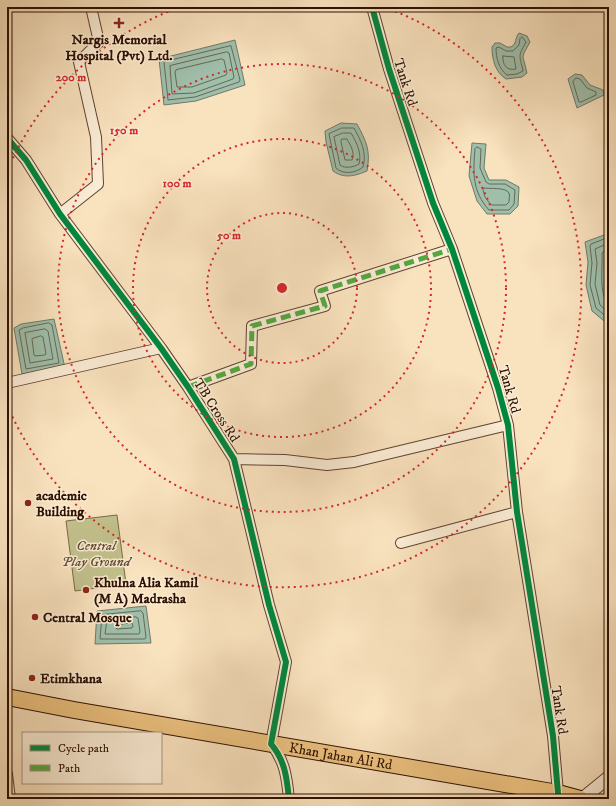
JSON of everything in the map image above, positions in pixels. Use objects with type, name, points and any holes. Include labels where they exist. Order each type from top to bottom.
[{"type":"highway","name":"Khan Jahan Ali Rd","points":[[7,698],[539,799]]},
{"type":"highway","points":[[7,707],[150,732]]},
{"type":"highway","name":"Khan Jahan Ali Rd","points":[[162,734],[275,748],[558,793],[581,799]]},
{"type":"street","points":[[60,214],[98,184],[96,137],[79,62],[99,42],[91,7]]},
{"type":"street","name":"Tank Rd","points":[[372,7],[389,70],[431,195],[452,249],[498,388],[508,425],[517,512],[552,736],[558,793]]},
{"type":"street","name":"TB Cross Rd","points":[[7,138],[26,160],[60,214],[161,348],[234,459],[269,605],[286,662],[275,748]]},
{"type":"street","points":[[188,387],[251,364],[252,326],[325,306],[320,291],[452,249]]},
{"type":"street","points":[[7,383],[161,348]]},
{"type":"street","points":[[234,459],[284,460],[327,465],[354,462],[508,425]]},
{"type":"street","points":[[401,542],[517,512]]},
{"type":"street","points":[[275,748],[286,772],[289,799]]},
{"type":"street","points":[[7,774],[10,799]]},
{"type":"street","points":[[581,799],[609,777]]},
{"type":"green space","name":"Central Play Ground","points":[[117,515],[126,584],[75,591],[66,521]]},
{"type":"water","points":[[519,33],[527,36],[530,42],[523,57],[527,73],[522,77],[506,79],[499,73],[495,65],[492,47],[495,43],[500,43],[507,47],[513,46]]},
{"type":"water","points":[[235,40],[245,85],[196,101],[164,105],[159,59]]},
{"type":"water","points":[[575,74],[582,75],[590,85],[603,90],[604,95],[577,108],[568,79]]},
{"type":"water","points":[[341,123],[357,124],[367,146],[367,171],[345,176],[337,174],[333,171],[325,131]]},
{"type":"water","points":[[472,143],[486,144],[484,168],[489,180],[506,180],[519,187],[518,206],[510,214],[487,214],[477,201],[469,176]]},
{"type":"water","points":[[604,235],[609,236],[609,325],[592,311],[586,285],[588,262],[585,242]]},
{"type":"water","points":[[54,319],[65,368],[22,374],[14,328],[21,324]]},
{"type":"water","points":[[146,606],[151,643],[95,644],[97,611]]},
{"type":"marked path","points":[[188,387],[251,364],[252,326],[325,306],[320,291],[452,249]]},
{"type":"cycle path","points":[[372,7],[389,69],[433,203],[452,249],[498,388],[508,425],[517,512],[553,736],[558,793]]},
{"type":"cycle path","points":[[7,138],[26,160],[60,214],[161,348],[234,459],[269,605],[286,662],[271,744],[276,750],[282,763],[286,777],[289,799]]},
{"type":"place","name":"Nargis Memorial Hospital (Pvt) Ltd.","points":[[119,23]]},
{"type":"place","name":"academic Building","points":[[28,503]]},
{"type":"place","name":"Khulna Alia Kamil (M A) Madrasha","points":[[86,590]]},
{"type":"place","name":"Central Mosque","points":[[35,617]]},
{"type":"place","name":"Etimkhana","points":[[32,678]]}]
